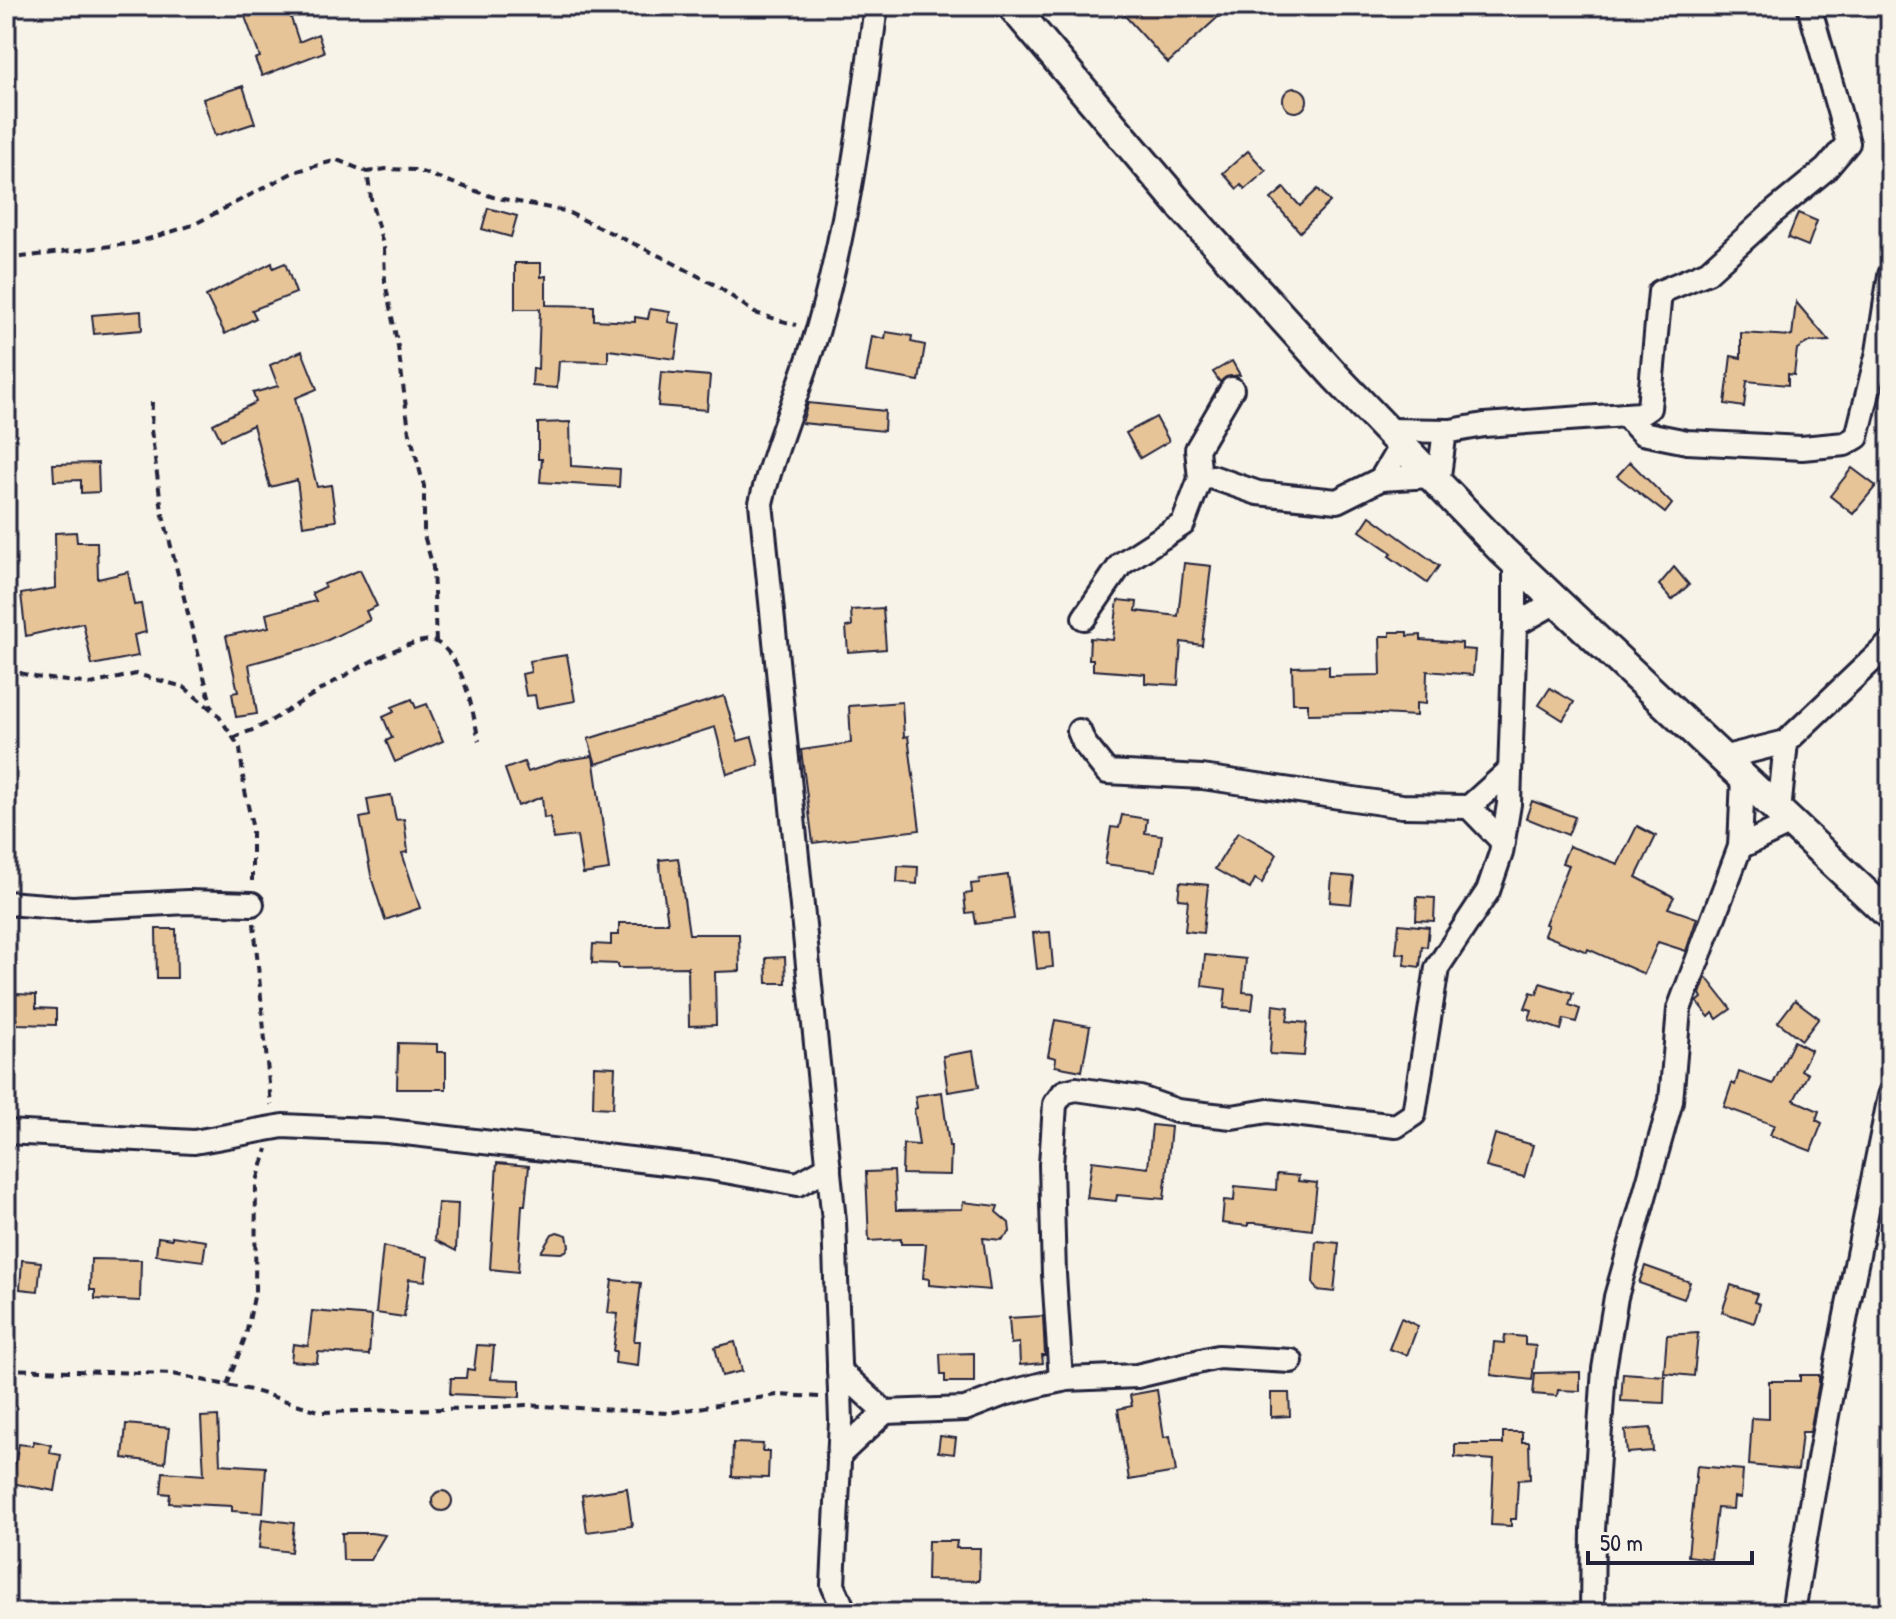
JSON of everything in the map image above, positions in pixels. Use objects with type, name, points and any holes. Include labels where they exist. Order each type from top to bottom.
[{"type":"street","points":[[845,1613],[833,1585],[840,1396],[834,1221],[761,503],[770,463],[817,331],[854,172],[876,6]]},
{"type":"street","points":[[1012,6],[1183,208],[1434,480],[1515,563],[1890,916]]},
{"type":"street","points":[[1649,435],[1660,292],[1708,272],[1826,169],[1848,143],[1809,6]]},
{"type":"street","points":[[1625,415],[1642,433],[1687,442],[1802,448],[1845,444],[1857,437],[1878,352],[1890,275]]},
{"type":"street","points":[[1084,618],[1121,564],[1183,524],[1200,479],[1197,449],[1232,389]]},
{"type":"street","points":[[1394,437],[1484,425],[1640,414],[1649,408]]},
{"type":"street","points":[[1434,480],[1445,431]]},
{"type":"street","points":[[1381,479],[1394,437]]},
{"type":"street","points":[[1200,479],[1212,477],[1258,493],[1337,501],[1381,479],[1434,480]]},
{"type":"street","points":[[1061,1380],[1051,1165],[1055,1104],[1064,1092],[1076,1089],[1140,1098],[1177,1111],[1232,1117],[1268,1111],[1396,1126],[1414,1114],[1437,968],[1488,891],[1503,842],[1509,804],[1515,563]]},
{"type":"street","points":[[1515,625],[1556,602]]},
{"type":"street","points":[[1722,758],[1786,742],[1890,643]]},
{"type":"street","points":[[1079,731],[1084,743],[1107,772],[1202,777],[1402,806],[1469,807],[1510,770]]},
{"type":"street","points":[[1785,817],[1786,742]]},
{"type":"street","points":[[1592,1613],[1593,1530],[1604,1369],[1616,1297],[1671,1101],[1679,1009],[1740,847],[1743,778]]},
{"type":"street","points":[[1469,807],[1503,842]]},
{"type":"street","points":[[1740,847],[1785,817]]},
{"type":"street","points":[[6,903],[72,908],[188,902],[252,904]]},
{"type":"street","points":[[1793,1613],[1847,1306],[1890,1096]]},
{"type":"street","points":[[6,1132],[194,1142],[273,1128],[388,1131],[709,1168],[798,1184],[829,1167]]},
{"type":"street","points":[[838,1456],[885,1412],[965,1409],[1004,1394],[1061,1380],[1137,1376],[1218,1357],[1291,1361]]},
{"type":"street","points":[[839,1370],[885,1412]]},
{"type":"path","points":[[6,259],[135,243],[193,225],[294,172],[337,160],[367,172],[416,170],[493,197],[565,211],[679,265],[717,286],[755,313],[817,331]]},
{"type":"path","points":[[367,172],[384,248],[385,282],[398,347],[409,430],[424,486],[424,535],[433,567],[436,642],[458,666],[479,741]]},
{"type":"path","points":[[152,402],[151,430],[162,511],[212,710]]},
{"type":"path","points":[[233,738],[271,721],[303,699],[378,657],[426,641],[436,642]]},
{"type":"path","points":[[6,669],[35,677],[91,684],[136,674],[184,687],[212,710],[240,748],[252,825],[252,904],[273,1128],[256,1184],[255,1292],[246,1335],[227,1385]]},
{"type":"path","points":[[6,1369],[173,1374],[227,1385],[322,1412],[525,1405],[668,1413],[777,1395],[840,1396]]},
{"type":"building","points":[[241,6],[287,6],[299,42],[318,34],[324,52],[262,76],[255,59],[260,57]]},
{"type":"building","points":[[1116,6],[1230,6],[1168,63]]},
{"type":"building","points":[[243,86],[255,123],[215,136],[203,99]]},
{"type":"building","points":[[1295,88],[1304,91],[1307,100],[1304,109],[1295,112],[1286,109],[1283,100],[1286,91]]},
{"type":"building","points":[[1248,151],[1266,171],[1245,189],[1241,185],[1237,189],[1223,173]]},
{"type":"building","points":[[1284,188],[1300,206],[1318,189],[1330,202],[1300,232],[1271,199]]},
{"type":"building","points":[[488,208],[517,216],[511,237],[482,229]]},
{"type":"building","points":[[1798,213],[1817,221],[1808,246],[1788,238]]},
{"type":"building","points":[[272,263],[273,268],[285,263],[296,293],[252,310],[256,318],[225,334],[206,296]]},
{"type":"building","points":[[515,263],[541,263],[541,277],[546,276],[546,305],[594,306],[594,320],[635,322],[635,317],[648,319],[650,309],[670,312],[668,322],[680,324],[675,359],[608,350],[608,362],[559,361],[557,388],[532,386],[533,368],[538,369],[540,309],[515,309]]},
{"type":"building","points":[[1796,302],[1829,341],[1809,342],[1797,349],[1794,375],[1788,374],[1788,385],[1747,381],[1744,407],[1725,404],[1731,356],[1741,358],[1741,333],[1792,336]]},
{"type":"building","points":[[141,311],[142,330],[94,334],[92,315]]},
{"type":"building","points":[[886,332],[912,336],[911,342],[925,345],[919,381],[866,372],[872,336],[885,339]]},
{"type":"building","points":[[302,351],[317,389],[295,398],[317,487],[331,485],[336,521],[303,526],[297,480],[270,487],[253,425],[221,440],[213,424],[256,402],[253,393],[278,386],[270,365]]},
{"type":"building","points":[[1232,361],[1240,375],[1226,377],[1220,382],[1213,372]]},
{"type":"building","points":[[661,372],[710,376],[707,410],[658,406]]},
{"type":"building","points":[[808,403],[885,411],[884,431],[802,423]]},
{"type":"building","points":[[1156,417],[1169,441],[1140,458],[1126,433]]},
{"type":"building","points":[[570,422],[571,466],[620,469],[619,487],[540,482],[542,459],[538,459],[538,423]]},
{"type":"building","points":[[1630,462],[1672,504],[1665,513],[1617,476]]},
{"type":"building","points":[[98,463],[99,492],[81,493],[81,480],[54,481],[53,464]]},
{"type":"building","points":[[1852,468],[1876,486],[1853,514],[1830,496]]},
{"type":"building","points":[[1370,516],[1439,566],[1427,583],[1360,531]]},
{"type":"building","points":[[76,532],[77,542],[97,542],[98,579],[128,572],[134,605],[141,604],[146,632],[134,635],[138,656],[92,665],[83,623],[26,636],[21,594],[56,588],[55,533]]},
{"type":"building","points":[[1184,563],[1211,566],[1202,645],[1181,642],[1178,685],[1145,683],[1145,674],[1093,670],[1093,659],[1089,659],[1090,638],[1113,640],[1118,600],[1137,602],[1136,611],[1178,616]]},
{"type":"building","points":[[1674,567],[1689,585],[1672,600],[1659,585]]},
{"type":"building","points":[[360,570],[377,606],[366,611],[370,620],[315,646],[249,664],[257,714],[236,717],[232,693],[238,692],[226,636],[269,627],[266,614],[316,601],[312,593],[325,587],[324,584]]},
{"type":"building","points":[[883,608],[886,649],[848,652],[846,627],[852,626],[851,610]]},
{"type":"building","points":[[1390,632],[1421,635],[1421,640],[1462,643],[1462,649],[1475,650],[1473,675],[1427,671],[1426,704],[1416,703],[1416,716],[1308,714],[1308,703],[1293,703],[1292,667],[1329,666],[1329,676],[1381,675],[1380,636],[1390,636]]},
{"type":"building","points":[[567,655],[575,701],[537,708],[535,695],[526,696],[522,674],[531,672],[529,661]]},
{"type":"building","points":[[1550,688],[1574,702],[1563,720],[1539,705]]},
{"type":"building","points":[[724,696],[738,741],[752,737],[759,765],[727,774],[715,727],[596,764],[588,739]]},
{"type":"building","points":[[412,699],[416,708],[427,704],[443,741],[395,762],[386,741],[392,738],[383,717],[394,712],[392,707]]},
{"type":"building","points":[[902,702],[904,737],[908,736],[920,830],[813,843],[801,750],[851,743],[849,706]]},
{"type":"building","points":[[593,756],[609,870],[583,874],[577,836],[553,839],[550,817],[544,818],[542,797],[518,806],[505,769],[524,762],[528,772],[559,761]]},
{"type":"building","points":[[391,795],[396,820],[404,819],[408,852],[402,853],[420,908],[385,920],[372,880],[360,818],[370,816],[367,799]]},
{"type":"building","points":[[1532,801],[1575,817],[1568,835],[1526,818]]},
{"type":"building","points":[[1122,815],[1147,819],[1145,833],[1162,835],[1156,871],[1105,864],[1111,827],[1119,828]]},
{"type":"building","points":[[1637,826],[1656,836],[1636,877],[1674,897],[1668,908],[1697,918],[1686,951],[1658,942],[1644,974],[1588,949],[1587,952],[1544,935],[1548,925],[1545,924],[1569,865],[1562,863],[1569,846],[1618,864]]},
{"type":"building","points":[[1238,832],[1277,854],[1262,883],[1255,879],[1250,889],[1215,869]]},
{"type":"building","points":[[678,858],[689,934],[739,934],[740,971],[715,972],[716,1025],[689,1026],[688,967],[618,968],[618,964],[592,963],[593,944],[611,945],[611,935],[619,935],[619,923],[668,923],[659,860]]},
{"type":"building","points":[[898,866],[918,867],[917,884],[897,882]]},
{"type":"building","points":[[1008,875],[1014,919],[976,924],[974,912],[966,913],[964,894],[972,893],[971,884],[980,883],[979,879]]},
{"type":"building","points":[[1332,875],[1354,877],[1351,904],[1330,902]]},
{"type":"building","points":[[1180,882],[1208,885],[1203,933],[1185,931],[1188,900],[1178,899]]},
{"type":"building","points":[[1417,897],[1435,898],[1434,921],[1416,920]]},
{"type":"building","points":[[1399,924],[1429,927],[1427,947],[1422,946],[1420,967],[1404,965],[1405,954],[1396,953]]},
{"type":"building","points":[[156,929],[176,929],[177,978],[157,978]]},
{"type":"building","points":[[1050,932],[1053,967],[1037,969],[1033,933]]},
{"type":"building","points":[[1205,955],[1246,959],[1243,992],[1254,993],[1252,1010],[1224,1008],[1226,989],[1202,986]]},
{"type":"building","points":[[785,957],[786,983],[767,983],[766,958]]},
{"type":"building","points":[[1706,977],[1731,1009],[1717,1019],[1713,1013],[1709,1017],[1697,1002],[1702,998],[1700,994]]},
{"type":"building","points":[[1540,983],[1573,993],[1569,1005],[1580,1009],[1576,1022],[1564,1019],[1561,1030],[1529,1019],[1532,1010],[1525,1008],[1531,992],[1537,994]]},
{"type":"building","points":[[16,994],[36,995],[36,1008],[56,1009],[56,1025],[16,1024]]},
{"type":"building","points":[[1795,1000],[1819,1018],[1802,1040],[1778,1022]]},
{"type":"building","points":[[1273,1005],[1289,1007],[1287,1021],[1307,1023],[1304,1056],[1270,1054]]},
{"type":"building","points":[[1055,1020],[1090,1026],[1082,1071],[1055,1066],[1056,1058],[1048,1056]]},
{"type":"building","points":[[1794,1041],[1811,1050],[1801,1070],[1808,1074],[1794,1100],[1819,1111],[1816,1120],[1822,1123],[1811,1151],[1770,1135],[1774,1125],[1724,1107],[1739,1072],[1773,1084]]},
{"type":"building","points":[[398,1043],[437,1044],[437,1052],[446,1052],[446,1089],[397,1089]]},
{"type":"building","points":[[973,1051],[979,1087],[948,1092],[943,1056]]},
{"type":"building","points":[[594,1066],[615,1067],[613,1108],[593,1107]]},
{"type":"building","points":[[942,1092],[951,1146],[950,1175],[902,1174],[903,1144],[919,1145],[915,1096]]},
{"type":"building","points":[[1152,1125],[1171,1127],[1164,1199],[1117,1195],[1116,1201],[1087,1198],[1092,1161],[1148,1168]]},
{"type":"building","points":[[1495,1134],[1533,1145],[1524,1177],[1486,1167]]},
{"type":"building","points":[[497,1163],[529,1166],[525,1205],[522,1205],[518,1272],[490,1269]]},
{"type":"building","points":[[894,1171],[896,1210],[962,1209],[963,1202],[998,1206],[996,1212],[1009,1223],[1010,1232],[1001,1240],[983,1238],[990,1290],[929,1285],[929,1279],[923,1278],[926,1244],[901,1244],[901,1239],[869,1241],[866,1172]]},
{"type":"building","points":[[1277,1174],[1299,1176],[1298,1181],[1317,1183],[1312,1230],[1256,1223],[1248,1223],[1248,1226],[1222,1223],[1224,1200],[1234,1201],[1235,1186],[1276,1190]]},
{"type":"building","points":[[438,1203],[458,1204],[456,1251],[435,1240]]},
{"type":"building","points":[[552,1234],[567,1235],[569,1246],[566,1251],[541,1252]]},
{"type":"building","points":[[172,1236],[206,1241],[203,1261],[156,1255],[158,1237],[172,1239]]},
{"type":"building","points":[[1316,1241],[1339,1243],[1334,1292],[1317,1290],[1313,1282]]},
{"type":"building","points":[[383,1246],[428,1257],[425,1281],[409,1279],[404,1317],[376,1313]]},
{"type":"building","points":[[91,1259],[141,1260],[140,1301],[95,1299],[95,1290],[90,1290]]},
{"type":"building","points":[[22,1260],[41,1262],[38,1291],[20,1289]]},
{"type":"building","points":[[1645,1266],[1690,1282],[1684,1299],[1639,1283]]},
{"type":"building","points":[[612,1280],[641,1283],[634,1341],[640,1341],[638,1366],[615,1363],[616,1351],[613,1351],[618,1314],[608,1313]]},
{"type":"building","points":[[1731,1285],[1757,1294],[1754,1302],[1760,1304],[1754,1323],[1722,1312]]},
{"type":"building","points":[[312,1311],[372,1316],[369,1355],[318,1352],[317,1363],[291,1361],[293,1344],[308,1346]]},
{"type":"building","points":[[1043,1316],[1043,1363],[1020,1365],[1019,1343],[1011,1344],[1009,1318]]},
{"type":"building","points":[[1401,1318],[1418,1326],[1407,1355],[1389,1349]]},
{"type":"building","points":[[1698,1333],[1694,1376],[1664,1373],[1667,1335]]},
{"type":"building","points":[[1505,1335],[1525,1337],[1525,1345],[1536,1346],[1532,1380],[1491,1375],[1494,1342],[1504,1343]]},
{"type":"building","points":[[735,1342],[742,1371],[722,1376],[715,1347]]},
{"type":"building","points":[[477,1345],[494,1346],[491,1379],[520,1380],[520,1397],[450,1394],[451,1378],[466,1378],[467,1369],[474,1370]]},
{"type":"building","points":[[974,1353],[974,1382],[945,1382],[945,1375],[941,1375],[940,1354]]},
{"type":"building","points":[[1580,1372],[1580,1391],[1558,1390],[1557,1396],[1533,1394],[1535,1373]]},
{"type":"building","points":[[1623,1373],[1665,1376],[1664,1403],[1621,1401]]},
{"type":"building","points":[[1800,1375],[1819,1375],[1819,1383],[1810,1432],[1802,1432],[1798,1470],[1749,1465],[1752,1418],[1769,1419],[1769,1381],[1800,1381]]},
{"type":"building","points":[[1157,1390],[1164,1437],[1170,1436],[1176,1472],[1129,1480],[1118,1409],[1132,1406],[1130,1395]]},
{"type":"building","points":[[1271,1393],[1289,1393],[1290,1416],[1271,1417]]},
{"type":"building","points":[[218,1416],[220,1464],[266,1467],[263,1513],[232,1511],[232,1506],[169,1503],[170,1494],[161,1493],[163,1472],[204,1475],[201,1417]]},
{"type":"building","points":[[126,1424],[169,1428],[165,1463],[123,1458]]},
{"type":"building","points":[[1651,1428],[1653,1451],[1627,1453],[1625,1430]]},
{"type":"building","points":[[1503,1432],[1522,1432],[1522,1442],[1529,1442],[1530,1479],[1518,1480],[1516,1519],[1511,1519],[1511,1526],[1491,1525],[1494,1460],[1455,1457],[1455,1444],[1503,1444]]},
{"type":"building","points":[[940,1436],[956,1438],[954,1454],[938,1452]]},
{"type":"building","points":[[34,1441],[51,1445],[50,1453],[61,1455],[55,1491],[11,1483],[19,1444],[33,1446]]},
{"type":"building","points":[[733,1443],[763,1444],[762,1451],[769,1451],[768,1478],[732,1477]]},
{"type":"building","points":[[1697,1466],[1743,1470],[1741,1498],[1734,1497],[1733,1509],[1717,1508],[1711,1559],[1688,1556]]},
{"type":"building","points":[[627,1488],[632,1526],[587,1532],[582,1495]]},
{"type":"building","points":[[442,1491],[449,1494],[452,1501],[449,1508],[442,1511],[435,1508],[432,1501],[435,1494]]},
{"type":"building","points":[[262,1519],[294,1523],[291,1552],[259,1548]]},
{"type":"building","points":[[342,1533],[385,1535],[370,1560],[343,1560]]},
{"type":"building","points":[[928,1541],[957,1541],[956,1548],[980,1548],[979,1581],[927,1580]]}]
